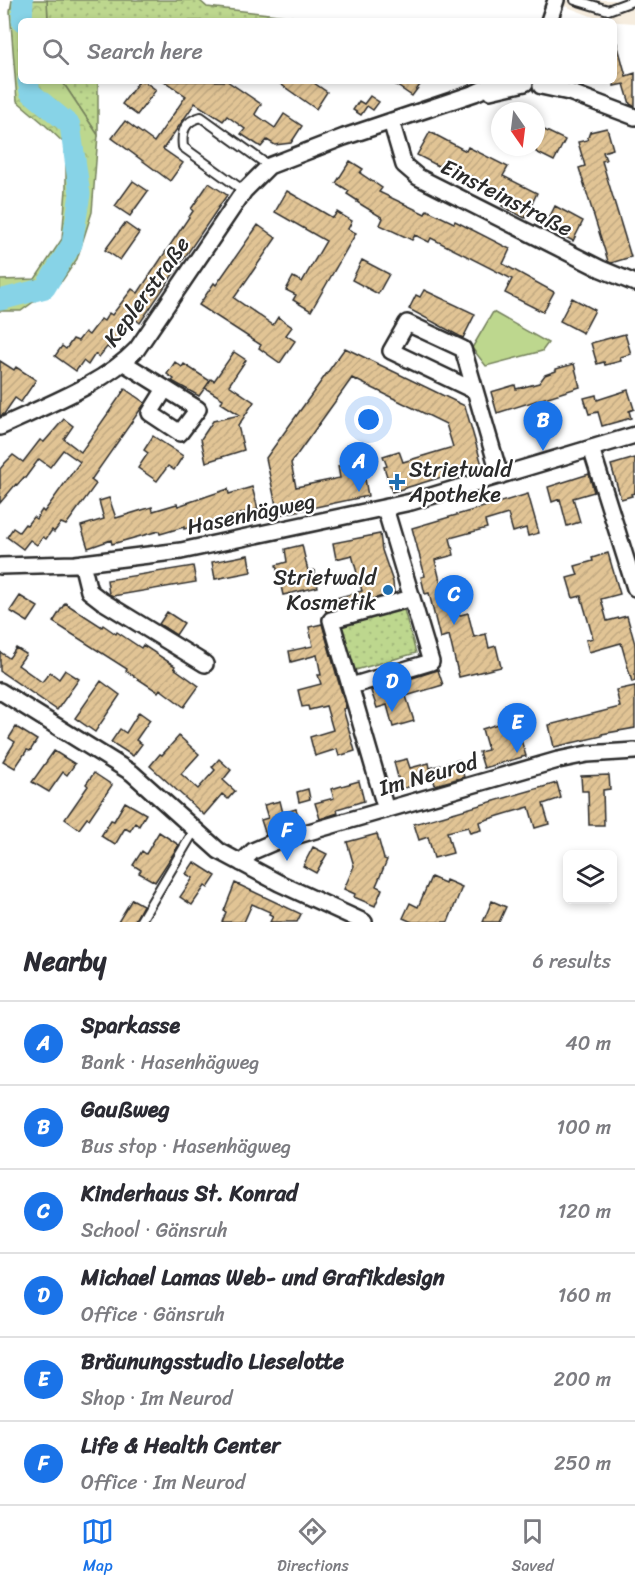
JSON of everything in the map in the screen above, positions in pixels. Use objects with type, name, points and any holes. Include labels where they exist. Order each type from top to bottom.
[{"type":"street","points":[[550,18],[556,0]]},
{"type":"street","name":"Keplerstraße","points":[[475,93],[494,84]]},
{"type":"street","name":"Keplerstraße","points":[[0,427],[85,386],[124,363],[137,349],[244,191],[269,166],[475,93],[516,84]]},
{"type":"street","name":"Keplerstraße","points":[[528,84],[533,87],[545,84],[635,117]]},
{"type":"street","name":"Keplerstraße","points":[[560,84],[569,92]]},
{"type":"street","name":"Einsteinstraße","points":[[391,121],[404,165],[418,177],[601,269],[635,283]]},
{"type":"street","points":[[475,391],[391,351],[407,323],[463,349],[500,476]]},
{"type":"street","points":[[124,363],[165,389]]},
{"type":"street","name":"Hasenhägweg","points":[[0,566],[82,564],[181,551],[385,508],[635,435]]},
{"type":"street","points":[[591,448],[635,588]]},
{"type":"street","points":[[351,686],[431,662],[385,508]]},
{"type":"street","points":[[82,564],[89,591],[205,664]]},
{"type":"street","points":[[386,810],[331,620],[412,598]]},
{"type":"street","points":[[0,691],[132,773],[219,851],[364,922]]},
{"type":"street","name":"Im Neurod","points":[[241,863],[253,850],[274,842],[558,760],[588,754],[635,751]]},
{"type":"lane","points":[[575,0],[608,10],[635,0]]},
{"type":"lane","points":[[244,191],[183,147],[184,127],[191,120],[201,117],[269,166]]},
{"type":"lane","points":[[140,922],[194,831]]},
{"type":"shaded area","points":[[549,0],[635,0],[635,23],[617,22],[617,18],[596,18]]},
{"type":"green space","points":[[12,0],[47,0],[48,18],[18,18],[18,84],[64,84],[98,135],[92,212],[77,259],[62,281],[21,311],[0,311],[0,280],[35,279],[62,239],[66,189],[66,145],[17,101],[10,11]]},
{"type":"green space","points":[[47,0],[199,0],[207,7],[304,18],[48,18]]},
{"type":"green space","points":[[64,84],[98,84],[98,135]]},
{"type":"green space","points":[[493,312],[548,343],[542,351],[486,366],[472,348]]},
{"type":"green space","points":[[403,606],[416,653],[352,671],[339,625]]},
{"type":"building","points":[[617,43],[626,76],[635,73],[635,107],[630,104],[624,84],[614,86],[617,84]]},
{"type":"building","points":[[137,84],[148,84],[156,90],[137,115],[122,104]]},
{"type":"building","points":[[168,84],[231,84],[261,104],[255,114],[275,128],[284,114],[302,126],[291,143],[275,145],[267,140],[261,147],[241,134],[245,129],[227,116],[223,121],[195,103],[163,149],[183,163],[170,181],[112,138],[125,121],[154,142],[186,96]]},
{"type":"building","points":[[280,84],[315,84],[327,92],[316,109]]},
{"type":"building","points":[[394,84],[421,84],[412,96]]},
{"type":"building","points":[[370,96],[379,102],[373,110],[367,106],[361,115],[353,110],[359,101],[364,104]]},
{"type":"building","points":[[607,128],[613,149],[603,152],[606,160],[602,161],[631,257],[611,263],[608,261],[579,168],[585,166],[578,142],[587,140],[590,132]]},
{"type":"building","points":[[545,130],[565,140],[554,161],[544,156]]},
{"type":"building","points":[[430,132],[466,151],[468,147],[508,167],[503,176],[537,193],[525,218],[502,206],[508,195],[446,164],[444,169],[417,155]]},
{"type":"building","points":[[350,161],[363,169],[360,173],[382,188],[379,192],[425,214],[427,210],[454,223],[455,221],[510,249],[503,264],[554,292],[543,312],[505,293],[512,279],[431,238],[429,242],[415,235],[412,240],[380,225],[383,218],[357,202],[347,194],[349,191],[336,183]]},
{"type":"building","points":[[133,181],[148,191],[130,216],[115,206]]},
{"type":"building","points":[[209,183],[227,195],[140,323],[134,318],[111,350],[107,347],[99,357],[95,354],[88,365],[83,361],[76,371],[55,356],[62,346],[66,349],[73,339],[78,341],[85,332],[89,335],[101,319],[104,321],[109,313],[112,315],[132,289],[138,293]]},
{"type":"building","points":[[287,191],[333,218],[337,212],[352,221],[348,229],[356,233],[311,311],[293,300],[296,295],[286,290],[293,277],[302,282],[326,241],[275,212]]},
{"type":"building","points":[[555,206],[583,221],[573,241],[545,226]]},
{"type":"building","points":[[125,223],[139,233],[120,260],[105,250]]},
{"type":"building","points":[[258,225],[276,238],[234,298],[273,325],[278,317],[292,327],[286,335],[295,341],[280,363],[259,348],[261,345],[199,305],[214,283],[216,285]]},
{"type":"building","points":[[362,260],[389,274],[378,294],[352,280]]},
{"type":"building","points":[[424,290],[475,314],[463,338],[409,309],[416,295],[420,297]]},
{"type":"building","points":[[572,298],[595,310],[583,333],[560,321]]},
{"type":"building","points":[[625,334],[631,354],[620,357],[621,361],[605,365],[604,362],[597,364],[591,343]]},
{"type":"building","points":[[345,348],[465,406],[482,465],[392,492],[383,456],[399,451],[403,462],[453,447],[446,424],[352,378],[291,463],[296,487],[340,478],[338,466],[358,462],[361,473],[364,473],[368,496],[278,515],[266,458]]},
{"type":"building","points":[[234,352],[246,360],[229,385],[254,402],[238,426],[244,450],[206,462],[201,439],[213,421],[240,415],[221,403],[223,399],[205,388],[211,379],[214,381]]},
{"type":"building","points":[[0,361],[14,370],[16,367],[36,380],[21,402],[15,398],[0,416]]},
{"type":"building","points":[[175,362],[182,367],[184,364],[210,381],[199,396],[172,381],[174,379],[167,374]]},
{"type":"building","points":[[574,364],[580,387],[497,413],[491,392],[515,385],[516,389],[539,383],[545,375],[556,369]]},
{"type":"building","points":[[125,389],[145,403],[91,480],[96,484],[66,525],[61,523],[54,532],[52,530],[46,539],[43,537],[37,545],[30,540],[23,549],[7,537],[13,528],[19,532],[33,517],[36,519],[42,510],[44,512],[80,462],[63,450],[50,467],[39,459],[25,478],[16,484],[0,503],[0,469],[13,455],[23,462],[40,440],[44,442],[64,419],[73,426],[64,439],[81,452]]},
{"type":"building","points":[[628,390],[634,409],[629,411],[631,418],[602,426],[598,412],[589,414],[584,398],[596,395],[597,400]]},
{"type":"building","points":[[153,436],[183,456],[174,470],[168,466],[157,481],[138,468],[148,453],[144,450]]},
{"type":"building","points":[[635,458],[635,493],[621,499],[611,465]]},
{"type":"building","points":[[589,474],[594,492],[573,498],[580,522],[567,526],[560,499],[552,502],[548,487]]},
{"type":"building","points":[[252,487],[258,509],[184,529],[184,527],[160,534],[159,531],[112,544],[111,540],[88,548],[81,526],[104,519],[99,501],[109,498],[116,518],[152,507],[153,511],[177,504],[178,506],[228,489],[229,494]]},
{"type":"building","points":[[528,494],[539,533],[528,536],[526,528],[513,532],[508,514],[485,521],[487,528],[450,538],[454,555],[435,560],[442,589],[446,588],[453,617],[468,613],[474,637],[486,634],[489,648],[496,646],[501,667],[459,677],[449,635],[440,638],[429,593],[425,594],[421,577],[425,576],[412,528]]},
{"type":"building","points":[[380,534],[394,593],[326,612],[325,606],[331,604],[329,600],[362,591],[352,555],[336,559],[333,543]]},
{"type":"building","points":[[302,545],[308,571],[314,570],[318,587],[283,595],[276,565],[287,562],[285,549]]},
{"type":"building","points":[[608,553],[620,594],[601,599],[607,621],[627,616],[635,644],[635,681],[632,682],[621,643],[589,652],[586,640],[593,638],[581,596],[573,598],[567,578],[578,575],[575,566],[593,561],[592,558]]},
{"type":"building","points":[[248,555],[251,572],[215,579],[212,562]]},
{"type":"building","points":[[193,566],[196,582],[113,596],[109,594],[107,580]]},
{"type":"building","points":[[20,596],[38,607],[28,622],[10,611]]},
{"type":"building","points":[[65,603],[102,627],[103,625],[116,634],[117,632],[141,648],[143,645],[175,666],[174,668],[199,686],[184,707],[160,689],[158,692],[126,671],[127,669],[53,622]]},
{"type":"building","points":[[167,612],[184,623],[176,635],[159,624]]},
{"type":"building","points":[[322,624],[346,708],[343,709],[355,751],[339,756],[337,749],[315,756],[310,737],[333,730],[326,706],[309,710],[308,706],[302,707],[298,690],[321,684],[317,655],[291,662],[289,651],[313,646],[309,627]]},
{"type":"building","points":[[16,648],[26,654],[18,665],[42,682],[50,672],[59,679],[65,670],[79,679],[57,710],[0,671],[0,652],[9,658]]},
{"type":"building","points":[[438,670],[443,685],[406,696],[414,721],[393,727],[387,705],[377,708],[371,691]]},
{"type":"building","points":[[101,681],[120,695],[95,732],[75,718]]},
{"type":"building","points":[[635,686],[635,728],[554,747],[549,725],[620,707],[616,690]]},
{"type":"building","points":[[139,712],[150,720],[136,740],[142,744],[133,756],[111,742],[120,729],[126,733]]},
{"type":"building","points":[[510,720],[516,741],[521,740],[526,756],[484,768],[479,752],[488,750],[482,729]]},
{"type":"building","points":[[16,727],[37,740],[15,768],[3,761],[15,742],[9,738]]},
{"type":"building","points":[[179,736],[199,754],[181,774],[198,789],[215,770],[212,767],[219,759],[231,770],[223,780],[235,791],[228,799],[222,794],[204,815],[150,766]]},
{"type":"building","points":[[54,751],[75,764],[67,775],[63,772],[49,792],[32,782]]},
{"type":"building","points":[[407,759],[410,768],[429,763],[430,768],[459,760],[464,777],[435,785],[433,777],[414,782],[415,785],[401,789],[394,762]]},
{"type":"building","points":[[94,773],[112,785],[89,819],[87,818],[79,829],[65,819],[88,786],[86,784]]},
{"type":"building","points":[[609,775],[610,789],[603,790],[604,825],[589,825],[588,791],[582,791],[581,776]]},
{"type":"building","points":[[359,781],[364,801],[337,809],[338,813],[320,819],[315,803],[334,798],[331,789]]},
{"type":"building","points":[[557,783],[561,798],[543,804],[549,824],[535,828],[529,807],[505,814],[479,822],[481,830],[470,833],[468,827],[447,832],[453,853],[434,858],[428,837],[419,840],[414,824]]},
{"type":"building","points":[[308,789],[310,799],[299,802],[297,792]]},
{"type":"building","points":[[280,801],[283,813],[296,809],[301,824],[266,835],[261,820],[268,818],[264,805]]},
{"type":"building","points":[[125,802],[146,814],[139,826],[135,823],[130,831],[125,828],[115,845],[101,836],[111,820],[114,821]]},
{"type":"building","points":[[159,832],[179,845],[155,882],[139,873],[141,870],[133,865],[142,851],[146,854]]},
{"type":"building","points":[[377,834],[384,859],[387,860],[376,886],[382,889],[375,906],[354,897],[355,894],[344,889],[354,866],[347,842]]},
{"type":"building","points":[[313,847],[327,854],[316,873],[303,866]]},
{"type":"building","points":[[194,862],[216,876],[208,888],[205,886],[192,905],[180,897],[193,878],[186,874]]},
{"type":"building","points":[[431,877],[462,887],[448,922],[412,922],[403,918],[410,903],[418,907]]},
{"type":"building","points":[[235,883],[301,914],[297,922],[270,922],[273,916],[269,914],[270,912],[252,904],[244,922],[222,922]]},
{"type":"building","points":[[132,899],[143,905],[134,922],[118,922]]},
{"type":"building","points":[[492,901],[506,907],[499,922],[483,922]]},
{"type":"waterway","points":[[22,18],[23,0]]},
{"type":"waterway","points":[[0,300],[45,288],[72,244],[80,194],[70,125],[30,92],[29,84]]},
{"type":"place","name":"Gaußweg","points":[[543,451]]},
{"type":"place","name":"Strietwald Apotheke","points":[[397,482]]},
{"type":"place","name":"Sparkasse","points":[[359,492]]},
{"type":"place","name":"Strietwald Kosmetik","points":[[388,590]]},
{"type":"place","name":"Kinderhaus St. Konrad","points":[[454,625]]},
{"type":"place","name":"Michael Lamas Web- und Grafikdesign","points":[[392,712]]},
{"type":"place","name":"Bräunungsstudio Lieselotte","points":[[517,753]]},
{"type":"place","name":"Life & Health Center","points":[[287,861]]}]
